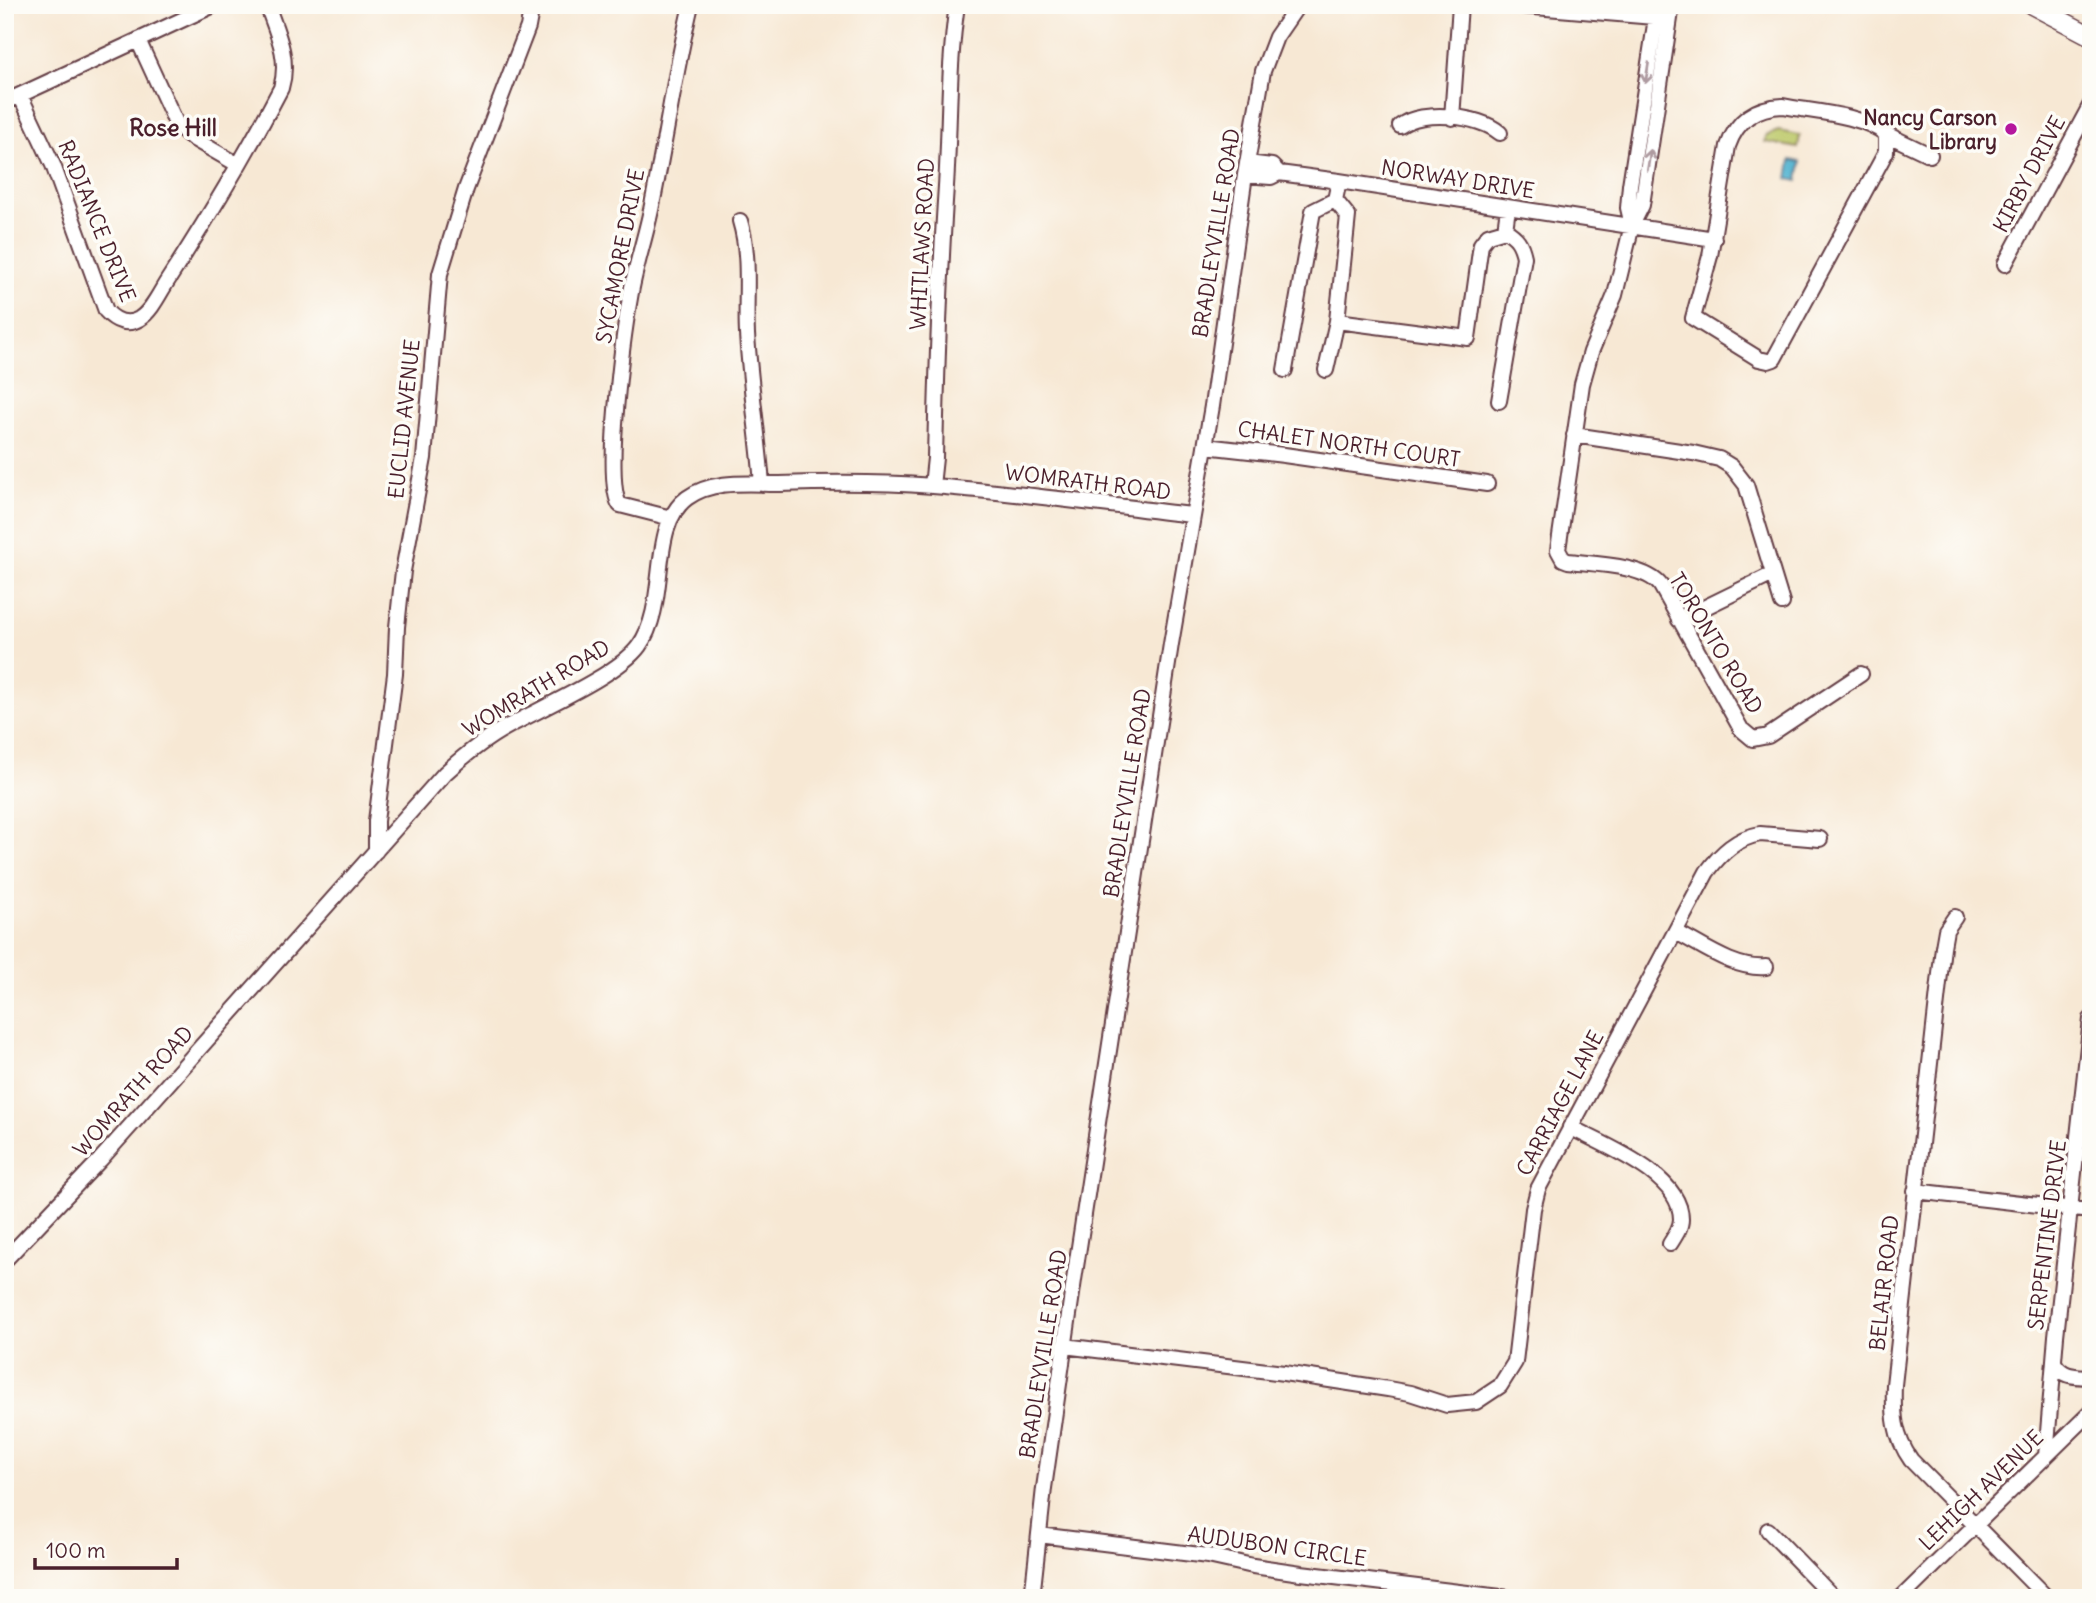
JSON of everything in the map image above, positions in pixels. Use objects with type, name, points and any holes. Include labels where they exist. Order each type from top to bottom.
[{"type":"main road","points":[[2032,5],[2091,36]]},
{"type":"street","points":[[5,102],[214,5]]},
{"type":"street","name":"RADIANCE DRIVE","points":[[20,95],[53,165],[106,311],[116,320],[130,322],[146,313],[277,96],[283,79],[284,54],[267,5]]},
{"type":"street","name":"EUCLID AVENUE","points":[[376,851],[376,821],[395,674],[403,571],[424,458],[440,274],[455,219],[528,27],[532,5]]},
{"type":"street","name":"SYCAMORE DRIVE","points":[[671,518],[620,505],[615,497],[613,459],[630,296],[653,204],[677,63],[691,5]]},
{"type":"street","name":"WHITLAWS ROAD","points":[[932,486],[948,83],[957,5]]},
{"type":"street","name":"BRADLEYVILLE ROAD","points":[[1032,1598],[1065,1346],[1246,169],[1265,66],[1276,37],[1298,5]]},
{"type":"street","points":[[1452,118],[1460,5]]},
{"type":"street","points":[[1510,5],[1664,12],[1630,185],[1628,208],[1632,225],[1615,295],[1591,352],[1582,384],[1574,435],[1693,453],[1719,459],[1732,467],[1746,485],[1782,603]]},
{"type":"street","points":[[138,40],[177,125],[192,138],[237,164]]},
{"type":"street","name":"KIRBY DRIVE","points":[[2005,264],[2091,104]]},
{"type":"street","points":[[1886,134],[1886,152],[1774,359],[1759,359],[1693,318],[1714,239],[1728,146],[1738,125],[1758,110],[1783,106],[1855,120],[1880,129],[1930,155]]},
{"type":"street","points":[[1400,126],[1418,118],[1452,118],[1481,121],[1500,133]]},
{"type":"street","name":"NORWAY DRIVE","points":[[1246,169],[1272,166],[1279,173],[1714,239]]},
{"type":"street","points":[[1335,200],[1339,181]]},
{"type":"street","points":[[1326,370],[1337,321],[1348,216],[1335,200]]},
{"type":"street","points":[[1286,370],[1313,211],[1335,200]]},
{"type":"street","points":[[1505,230],[1508,208]]},
{"type":"street","points":[[740,221],[746,239],[750,387],[758,429],[762,484]]},
{"type":"street","points":[[1337,321],[1468,338],[1481,244],[1488,235],[1505,230],[1516,237],[1524,257],[1499,401]]},
{"type":"street","name":"TORONTO ROAD","points":[[1574,435],[1558,543],[1560,555],[1568,561],[1649,575],[1661,586],[1741,729],[1753,739],[1768,736],[1861,674]]},
{"type":"street","name":"CHALET NORTH COURT","points":[[1205,446],[1488,484]]},
{"type":"street","name":"WOMRATH ROAD","points":[[5,1260],[108,1150],[426,793],[464,757],[502,730],[613,669],[637,649],[649,631],[657,602],[665,533],[671,518],[683,502],[701,491],[726,485],[827,482],[932,486],[1191,515]]},
{"type":"street","points":[[1679,620],[1773,574]]},
{"type":"street","name":"CARRIAGE LANE","points":[[1065,1346],[1284,1373],[1388,1389],[1447,1405],[1476,1402],[1500,1386],[1515,1362],[1534,1199],[1707,872],[1731,845],[1743,838],[1760,834],[1820,839]]},
{"type":"street","name":"BELAIR ROAD","points":[[1955,917],[1946,930],[1943,947],[1892,1417],[1899,1441],[1911,1460],[2047,1598]]},
{"type":"street","points":[[1676,932],[1741,965],[1754,969],[1766,968]]},
{"type":"street","name":"SERPENTINE DRIVE","points":[[2046,1456],[2056,1336],[2091,1019]]},
{"type":"street","points":[[1570,1127],[1650,1171],[1665,1184],[1678,1202],[1681,1218],[1677,1233],[1670,1244]]},
{"type":"street","points":[[1915,1191],[2091,1211]]},
{"type":"street","points":[[2055,1364],[2068,1375],[2091,1377]]},
{"type":"street","name":"LEHIGH AVENUE","points":[[1901,1598],[2091,1412]]},
{"type":"street","points":[[1768,1530],[1834,1598]]},
{"type":"street","name":"AUDUBON CIRCLE","points":[[1039,1535],[1208,1556],[1301,1573],[1509,1598]]},
{"type":"green space","points":[[1778,131],[1800,135],[1798,148],[1765,142],[1766,136]]},
{"type":"water","points":[[1791,160],[1801,162],[1798,181],[1788,179]]},
{"type":"place","name":"Nancy Carson Library","points":[[2011,129]]},
{"type":"district","name":"Rose Hill","points":[[173,127]]}]
